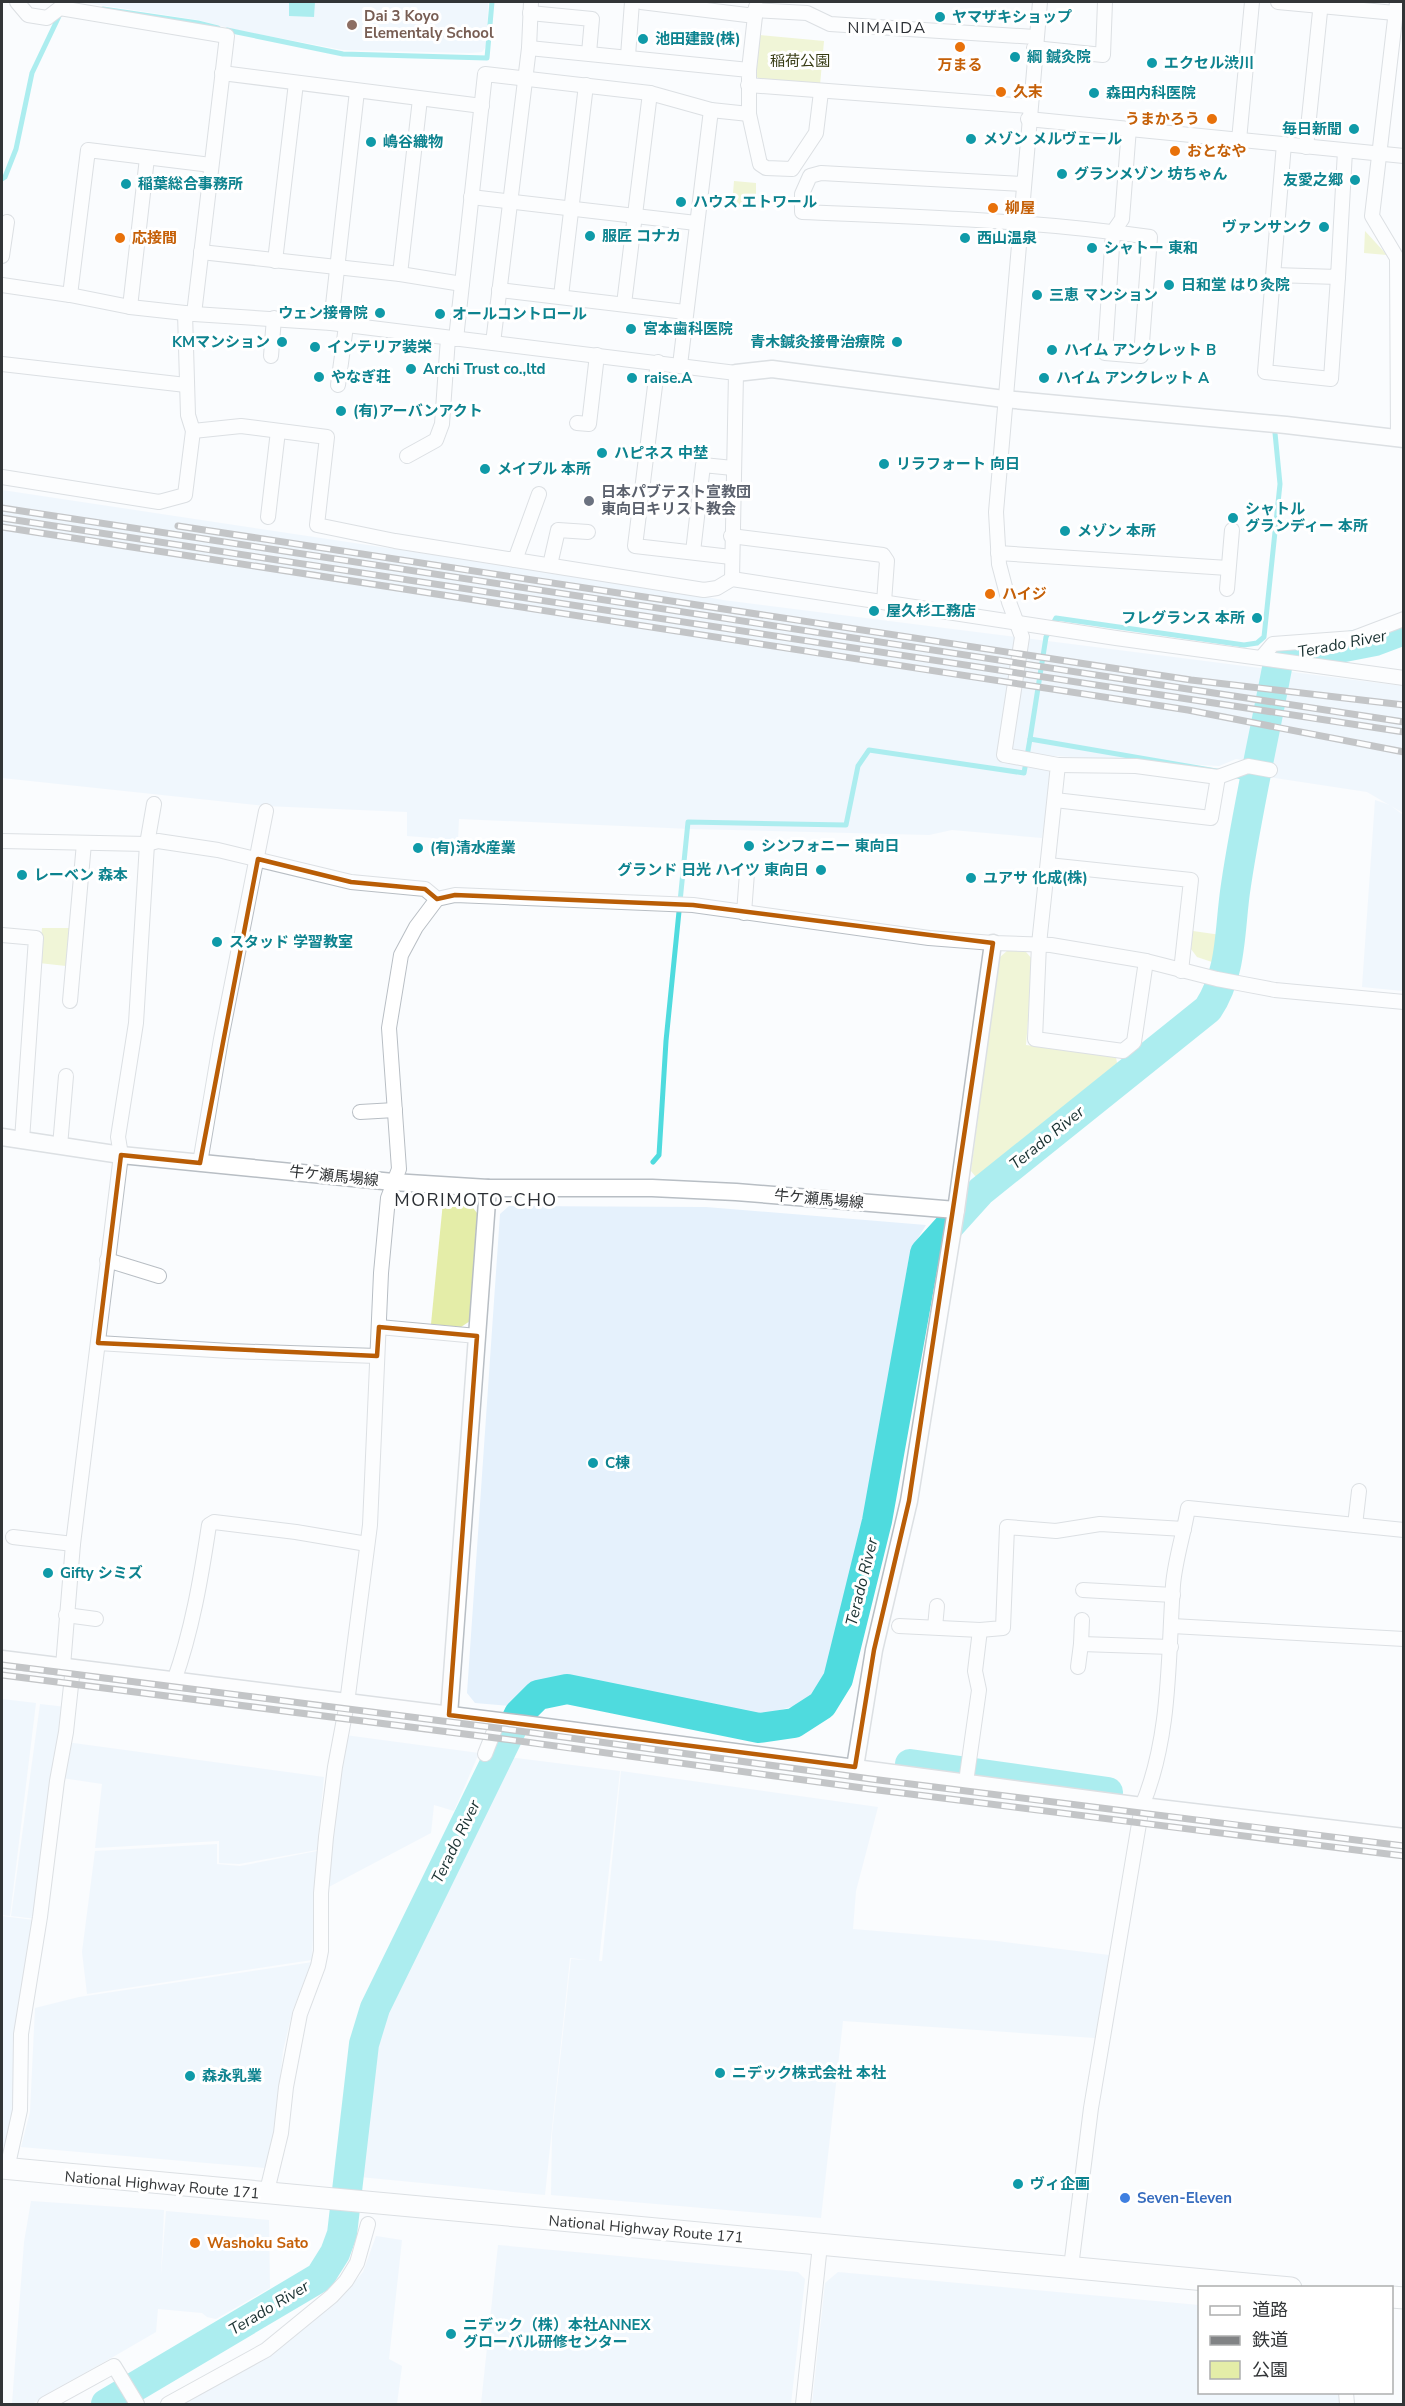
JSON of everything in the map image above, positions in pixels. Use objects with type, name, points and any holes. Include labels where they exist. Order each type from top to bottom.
[{"type":"highway","name":"National Highway Route 171","points":[[4,2169],[1270,2286]]},
{"type":"street","points":[[2,477],[159,502],[185,495],[193,431],[188,416],[186,385],[189,314],[201,252],[227,36],[65,9],[47,18],[28,15],[17,2]]},
{"type":"street","points":[[628,56],[632,2]]},
{"type":"street","points":[[641,2],[807,13],[830,24],[1035,42],[1103,55],[1105,2]]},
{"type":"street","points":[[1040,2],[996,512],[998,553],[1015,621],[1022,637],[1004,755],[1059,765],[1136,766],[1218,777],[1248,766],[1267,769]]},
{"type":"street","points":[[1239,140],[1252,2]]},
{"type":"street","points":[[2,285],[130,307],[189,314],[331,323],[736,373],[772,369],[1004,399],[1274,424],[1401,439],[1397,258],[1372,216],[1396,7],[1278,2]]},
{"type":"street","points":[[1306,147],[1321,3]]},
{"type":"street","points":[[493,343],[529,48],[531,7],[592,19],[589,53]]},
{"type":"street","points":[[755,9],[748,70],[748,114],[760,164],[766,168],[792,169],[816,133],[821,92]]},
{"type":"street","points":[[529,48],[628,56],[748,70]]},
{"type":"street","points":[[222,73],[482,106]]},
{"type":"street","points":[[407,456],[436,440],[442,424],[452,338],[462,284],[486,74],[650,93],[711,110],[748,114]]},
{"type":"street","points":[[275,261],[296,83]]},
{"type":"street","points":[[561,296],[586,85]]},
{"type":"street","points":[[748,85],[1029,112],[1129,128],[1404,156]]},
{"type":"street","points":[[331,323],[357,91]]},
{"type":"street","points":[[624,304],[650,93]]},
{"type":"street","points":[[400,274],[420,99]]},
{"type":"street","points":[[680,365],[711,110]]},
{"type":"street","points":[[1024,184],[821,173],[810,176],[802,194],[802,212],[1020,222],[1113,232],[1150,237],[1142,356],[1105,353],[1113,232],[1122,219],[1129,128]]},
{"type":"street","points":[[1284,144],[1265,372],[1331,379],[1345,151]]},
{"type":"street","points":[[70,295],[88,150],[211,165]]},
{"type":"street","points":[[130,307],[147,158]]},
{"type":"street","points":[[471,197],[696,223]]},
{"type":"street","points":[[2,256],[7,222]]},
{"type":"street","points":[[201,252],[400,274],[462,284]]},
{"type":"street","points":[[1274,275],[1338,277]]},
{"type":"street","points":[[499,290],[685,312]]},
{"type":"street","points":[[271,356],[274,318]]},
{"type":"street","points":[[338,385],[346,326]]},
{"type":"street","points":[[577,423],[589,424],[597,355]]},
{"type":"street","points":[[658,362],[635,546],[731,557]]},
{"type":"street","points":[[2,364],[186,385]]},
{"type":"street","points":[[732,579],[731,536],[736,373]]},
{"type":"street","points":[[193,431],[241,426],[327,437],[316,525],[395,541],[704,590],[717,588],[732,579],[1404,678]]},
{"type":"street","points":[[268,517],[278,431]]},
{"type":"street","points":[[693,552],[703,465],[733,468]]},
{"type":"street","points":[[515,560],[539,494]]},
{"type":"street","points":[[550,566],[558,530],[588,531]]},
{"type":"street","points":[[1227,590],[1232,530]]},
{"type":"street","points":[[731,536],[883,555],[887,561],[884,602]]},
{"type":"street","points":[[998,553],[1228,568]]},
{"type":"street","points":[[1268,658],[1273,644],[1354,638],[1404,619]]},
{"type":"street","points":[[1059,765],[1039,944],[1035,1038],[1123,1050],[1129,1047],[1134,1042],[1146,961]]},
{"type":"street","points":[[1055,800],[1211,818],[1218,777]]},
{"type":"street","points":[[4,2169],[20,2110],[21,2034],[66,1732],[68,1666],[66,1615],[121,1155],[118,1137],[136,1023],[147,844],[154,804]]},
{"type":"street","points":[[201,1163],[221,1039],[266,811]]},
{"type":"street","points":[[2,841],[147,844],[158,841],[258,859],[351,882],[425,889],[437,899]]},
{"type":"street","points":[[70,1002],[84,843]]},
{"type":"street","points":[[1048,865],[1191,880],[1182,971]]},
{"type":"street","points":[[744,913],[747,873]]},
{"type":"street","points":[[266,2194],[281,2133],[286,2087],[300,2014],[321,1952],[320,1911],[334,1767],[347,1703],[370,1525],[381,1274],[388,1197],[399,1169],[389,1028],[401,955],[416,927],[437,899],[455,895],[684,905],[929,938],[1039,944],[1146,961],[1216,979],[1275,990],[1404,1002]]},
{"type":"street","points":[[2,935],[36,938],[22,1140]]},
{"type":"street","points":[[855,1767],[874,1650],[909,1502],[956,1210],[993,943]]},
{"type":"street","points":[[60,1146],[66,1076]]},
{"type":"street","points":[[360,1113],[395,1110]]},
{"type":"street","name":"牛ケ瀬馬場線","points":[[2,1137],[121,1155],[393,1182],[488,1188],[652,1188],[736,1191],[956,1210]]},
{"type":"street","points":[[449,1715],[488,1188]]},
{"type":"street","points":[[107,1260],[159,1276]]},
{"type":"street","points":[[379,1327],[477,1336]]},
{"type":"street","points":[[98,1343],[230,1351],[377,1356]]},
{"type":"street","points":[[1355,1525],[1359,1491]]},
{"type":"street","points":[[1071,2267],[1090,2108],[1142,1806],[1151,1785],[1167,1704],[1173,1583],[1188,1508],[1404,1530]]},
{"type":"street","points":[[174,1681],[183,1656],[201,1579],[209,1525],[214,1522],[367,1544]]},
{"type":"street","points":[[899,1626],[980,1630],[1003,1628],[1007,1527],[1056,1531],[1100,1524],[1184,1529]]},
{"type":"street","points":[[13,1537],[73,1544]]},
{"type":"street","points":[[1083,1590],[1173,1595]]},
{"type":"street","points":[[935,1627],[937,1606]]},
{"type":"street","points":[[66,1615],[96,1619]]},
{"type":"street","points":[[1078,1667],[1083,1620]]},
{"type":"street","points":[[1172,1626],[1404,1639]]},
{"type":"street","points":[[966,1782],[979,1690],[975,1671],[980,1630]]},
{"type":"street","points":[[1081,1644],[1171,1647]]},
{"type":"street","points":[[2,1659],[524,1724],[1142,1806],[1404,1837]]},
{"type":"street","points":[[485,1754],[503,1722]]},
{"type":"street","points":[[168,2404],[266,2350],[332,2296],[357,2264],[368,2224]]},
{"type":"street","points":[[803,2404],[820,2245]]},
{"type":"street","points":[[45,2404],[114,2366],[137,2404]]},
{"type":"highlighted area","points":[[258,859],[351,882],[425,889],[437,899],[455,895],[693,905],[993,943],[909,1501],[874,1650],[855,1767],[449,1715],[477,1336],[379,1327],[377,1356],[98,1343],[121,1155],[200,1163]]},
{"type":"shaded area","name":"Dai 3 Koyo Elementaly School","points":[[81,2],[488,2],[487,45],[482,52],[470,53],[343,50],[236,30],[198,20]]},
{"type":"shaded area","points":[[2,490],[723,600],[1403,686],[1403,813],[1367,792],[1268,777],[1270,765],[1236,759],[1219,766],[1054,756],[1042,838],[952,830],[929,835],[691,829],[459,819],[458,840],[407,836],[407,812],[265,806],[2,778]]},
{"type":"shaded area","points":[[1375,800],[1390,805],[1403,815],[1403,991],[1362,987]]},
{"type":"shaded area","points":[[509,1206],[706,1207],[926,1225],[910,1251],[873,1478],[826,1675],[805,1703],[762,1715],[570,1677],[546,1679],[524,1691],[510,1706],[475,1703],[467,1693],[500,1214]]},
{"type":"shaded area","points":[[2,1699],[36,1703],[10,1916],[2,1915]]},
{"type":"shaded area","points":[[40,1704],[66,1707],[37,1919],[11,1916]]},
{"type":"shaded area","points":[[345,1735],[479,1753],[454,1811],[434,1805],[431,1833],[325,1889]]},
{"type":"shaded area","points":[[66,1742],[324,1777],[317,1850],[239,1864],[219,1863],[219,1841],[95,1848],[102,1784],[62,1778]]},
{"type":"shaded area","points":[[508,1757],[620,1771],[599,1961],[602,1961],[621,1771],[878,1807],[856,1891],[853,1929],[997,1941],[1109,1955],[1095,2038],[843,2021],[821,2218],[551,2195],[552,2134],[571,1959],[587,1960],[570,1958],[545,2195],[360,2177],[372,2059],[378,2029]]},
{"type":"shaded area","points":[[217,1844],[217,1864],[240,1866],[317,1851],[312,1960],[87,1994],[82,1952],[95,1851]]},
{"type":"shaded area","points":[[2,1916],[34,1920],[15,2110],[6,2146],[2,2146]]},
{"type":"shaded area","points":[[313,1962],[293,2009],[283,2051],[273,2147],[265,2168],[21,2147],[30,2112],[35,2008],[79,1997]]},
{"type":"shaded area","points":[[31,2201],[164,2210],[161,2275],[166,2211],[269,2220],[270,2288],[216,2319],[202,2313],[158,2309],[156,2332],[32,2404],[12,2404],[24,2242]]},
{"type":"shaded area","points":[[376,2236],[402,2240],[389,2359],[402,2366],[397,2404],[181,2404],[262,2356],[339,2300],[363,2272]]},
{"type":"shaded area","points":[[498,2245],[798,2272],[805,2279],[791,2404],[481,2404]]},
{"type":"shaded area","points":[[838,2272],[1198,2305],[1198,2394],[1343,2394],[1344,2404],[812,2404],[825,2283]]},
{"type":"green space","name":"稲荷公園","points":[[760,35],[824,41],[820,85],[761,81],[756,76]]},
{"type":"green space","points":[[734,181],[756,183],[756,209],[732,206]]},
{"type":"green space","points":[[1365,231],[1387,255],[1364,253]]},
{"type":"green space","points":[[42,928],[69,928],[66,966],[39,963]]},
{"type":"green space","points":[[1193,931],[1221,935],[1218,964],[1197,957],[1191,949]]},
{"type":"green space","points":[[1008,950],[1026,952],[1033,960],[1026,1045],[1116,1057],[1118,1069],[980,1182],[971,1171],[999,958]]},
{"type":"green space","points":[[443,1202],[470,1204],[477,1213],[470,1321],[461,1327],[431,1324]]},
{"type":"water","points":[[289,2],[315,2],[314,17],[289,16]]},
{"type":"waterway","points":[[227,30],[343,54],[487,58],[492,2]]},
{"type":"waterway","points":[[103,9],[218,28]]},
{"type":"waterway","points":[[2,179],[5,177],[16,149],[32,73],[61,12]]},
{"type":"waterway","points":[[1030,739],[1046,637],[1056,618],[1244,645],[1257,643],[1264,637],[1280,484],[1275,433]]},
{"type":"waterway","name":"Terado River","points":[[106,2404],[320,2277],[335,2253],[342,2234],[364,2044],[375,2008],[519,1714],[538,1695],[567,1689],[759,1728],[794,1723],[822,1705],[838,1679],[877,1521],[925,1253],[981,1191],[1208,1009],[1216,995],[1226,965],[1245,830],[1278,663],[1283,656],[1310,649],[1339,648],[1375,641],[1404,630]]},
{"type":"waterway","points":[[653,1162],[659,1155],[666,1041],[688,822],[846,825],[858,766],[869,750],[1024,773],[1030,739],[1222,772]]},
{"type":"waterway","points":[[1234,775],[1256,781]]},
{"type":"waterway","points":[[910,1764],[1108,1792]]},
{"type":"railway","points":[[2,508],[1404,722]]},
{"type":"railway","points":[[2,518],[1404,732]]},
{"type":"railway","points":[[178,526],[1191,680],[1404,705]]},
{"type":"railway","points":[[2,527],[1188,710],[1404,752]]},
{"type":"railway","points":[[2,1665],[1404,1846]]},
{"type":"railway","points":[[2,1675],[504,1739],[870,1789],[1404,1856]]},
{"type":"place","name":"ヤマザキショップ","points":[[940,17]]},
{"type":"place","name":"Dai 3 Koyo Elementaly School","points":[[352,25]]},
{"type":"place","name":"池田建設(株)","points":[[643,39]]},
{"type":"place","name":"万まる","points":[[960,47]]},
{"type":"place","name":"綱 鍼灸院","points":[[1015,57]]},
{"type":"place","name":"エクセル渋川","points":[[1152,63]]},
{"type":"place","name":"久末","points":[[1001,92]]},
{"type":"place","name":"森田内科医院","points":[[1094,93]]},
{"type":"place","name":"うまかろう","points":[[1212,119]]},
{"type":"place","name":"毎日新聞","points":[[1354,129]]},
{"type":"place","name":"メゾン メルヴェール","points":[[971,139]]},
{"type":"place","name":"嶋谷織物","points":[[371,142]]},
{"type":"place","name":"おとなや","points":[[1175,151]]},
{"type":"place","name":"グランメゾン 坊ちゃん","points":[[1062,174]]},
{"type":"place","name":"友愛之郷","points":[[1355,180]]},
{"type":"place","name":"稲葉総合事務所","points":[[126,184]]},
{"type":"place","name":"ハウス エトワール","points":[[681,202]]},
{"type":"place","name":"柳屋","points":[[993,208]]},
{"type":"place","name":"ヴァンサンク","points":[[1324,227]]},
{"type":"place","name":"服匠 コナカ","points":[[590,236]]},
{"type":"place","name":"応接間","points":[[120,238]]},
{"type":"place","name":"西山温泉","points":[[965,238]]},
{"type":"place","name":"シャトー 東和","points":[[1092,248]]},
{"type":"place","name":"日和堂 はり灸院","points":[[1169,285]]},
{"type":"place","name":"三恵 マンション","points":[[1037,295]]},
{"type":"place","name":"ウェン接骨院","points":[[380,313]]},
{"type":"place","name":"オールコントロール","points":[[440,314]]},
{"type":"place","name":"宮本歯科医院","points":[[631,329]]},
{"type":"place","name":"KMマンション","points":[[282,342]]},
{"type":"place","name":"青木鍼灸接骨治療院","points":[[897,342]]},
{"type":"place","name":"インテリア装栄","points":[[315,347]]},
{"type":"place","name":"ハイム アンクレット B","points":[[1052,350]]},
{"type":"place","name":"Archi Trust co.,ltd","points":[[411,369]]},
{"type":"place","name":"やなぎ荘","points":[[319,377]]},
{"type":"place","name":"raise.A","points":[[632,378]]},
{"type":"place","name":"ハイム アンクレット A","points":[[1044,378]]},
{"type":"place","name":"(有)アーバンアクト","points":[[341,411]]},
{"type":"place","name":"ハピネス 中埜","points":[[602,453]]},
{"type":"place","name":"リラフォート 向日","points":[[884,464]]},
{"type":"place","name":"メイプル 本所","points":[[485,469]]},
{"type":"place","name":"日本パブテスト宣教団 東向日キリスト教会","points":[[589,501]]},
{"type":"place","name":"シャトル グランディー 本所","points":[[1233,518]]},
{"type":"place","name":"メゾン 本所","points":[[1065,531]]},
{"type":"place","name":"ハイジ","points":[[990,594]]},
{"type":"place","name":"屋久杉工務店","points":[[874,611]]},
{"type":"place","name":"フレグランス 本所","points":[[1257,618]]},
{"type":"place","name":"シンフォニー 東向日","points":[[749,846]]},
{"type":"place","name":"(有)清水産業","points":[[418,848]]},
{"type":"place","name":"グランド 日光 ハイツ 東向日","points":[[821,870]]},
{"type":"place","name":"レーベン 森本","points":[[22,875]]},
{"type":"place","name":"ユアサ 化成(株)","points":[[971,878]]},
{"type":"place","name":"スタッド 学習教室","points":[[217,942]]},
{"type":"place","name":"C棟","points":[[593,1463]]},
{"type":"place","name":"Gifty シミズ","points":[[48,1573]]},
{"type":"place","name":"ニデック株式会社 本社","points":[[720,2073]]},
{"type":"place","name":"森永乳業","points":[[190,2076]]},
{"type":"place","name":"ヴィ企画","points":[[1018,2184]]},
{"type":"place","name":"Seven-Eleven","points":[[1125,2198]]},
{"type":"place","name":"Washoku Sato","points":[[195,2243]]},
{"type":"place","name":"ニデック（株）本社ANNEX グローバル研修センター","points":[[451,2334]]},
{"type":"district","name":"NIMAIDA","points":[[887,28]]},
{"type":"district","name":"MORIMOTO-CHO","points":[[476,1200]]}]
